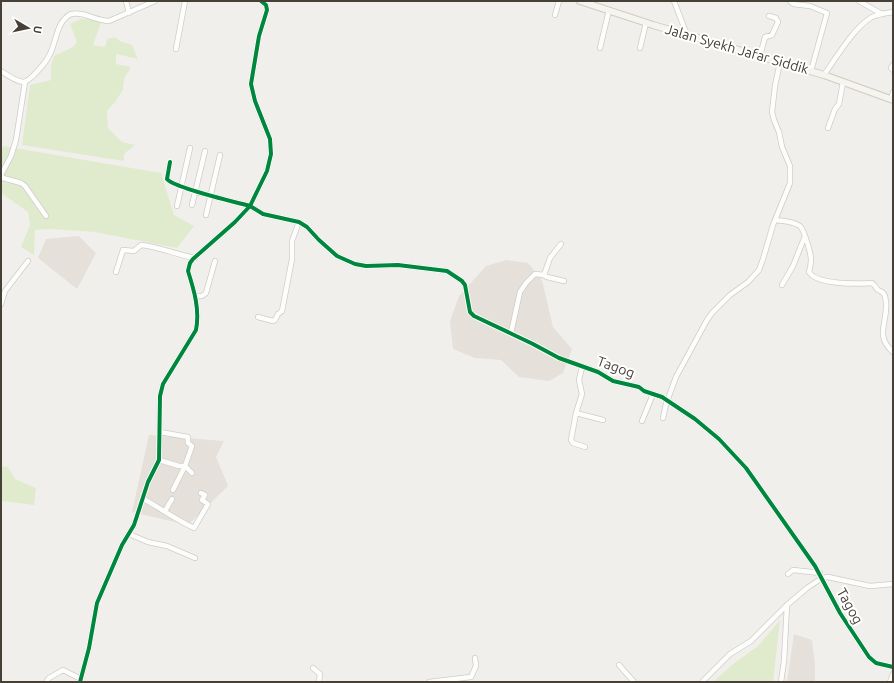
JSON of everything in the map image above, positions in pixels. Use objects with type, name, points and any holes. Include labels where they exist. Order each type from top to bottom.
[{"type":"main road","name":"Jalan Syekh Jafar Siddik","points":[[581,1],[646,23],[824,75],[892,100]]},
{"type":"street","points":[[126,1],[129,13]]},
{"type":"street","points":[[139,1],[141,8]]},
{"type":"street","points":[[1,71],[20,81],[25,82],[30,80],[50,54],[57,31],[68,15],[74,13],[106,21],[129,13],[155,1]]},
{"type":"street","points":[[176,49],[185,1]]},
{"type":"street","points":[[46,682],[49,678],[62,670],[81,680],[97,603],[109,573],[134,525],[142,498],[159,460],[160,396],[163,384],[196,330],[198,316],[195,296],[188,271],[190,263],[235,222],[250,206],[268,171],[271,154],[270,139],[255,101],[251,84],[259,36],[267,10],[266,5],[261,1]]},
{"type":"street","points":[[555,15],[559,1]]},
{"type":"street","points":[[674,1],[687,35]]},
{"type":"street","points":[[790,1],[793,4],[811,4],[827,13],[811,71]]},
{"type":"street","points":[[859,1],[882,14]]},
{"type":"street","points":[[600,48],[609,10]]},
{"type":"street","points":[[824,75],[844,46],[868,19],[893,12]]},
{"type":"street","points":[[760,56],[765,37],[772,35],[778,22],[776,18],[769,16]]},
{"type":"street","points":[[640,48],[646,23]]},
{"type":"street","points":[[663,418],[667,401],[676,377],[712,313],[730,295],[748,282],[759,270],[775,220],[787,192],[791,173],[788,157],[782,147],[779,132],[772,112],[780,62]]},
{"type":"street","points":[[893,65],[891,68],[893,70]]},
{"type":"street","points":[[25,82],[16,140],[11,156],[1,175],[3,178],[21,183],[25,186],[46,216]]},
{"type":"street","points":[[828,128],[839,104],[843,82]]},
{"type":"street","points":[[892,100],[893,92]]},
{"type":"street","points":[[177,206],[190,148]]},
{"type":"street","points":[[192,205],[205,151]]},
{"type":"street","points":[[206,215],[220,155]]},
{"type":"street","points":[[170,162],[167,179],[169,182],[181,188],[250,206],[264,214],[299,222],[292,241],[292,259],[282,311],[278,314],[275,320],[258,317]]},
{"type":"street","points":[[775,220],[786,221],[799,226],[803,231],[811,259],[809,272],[812,276],[839,283],[872,283],[883,293],[885,296],[886,311],[882,334],[884,341],[893,352]]},
{"type":"street","name":"Tagog","points":[[299,222],[307,227],[318,240],[336,256],[355,264],[366,266],[398,265],[447,271],[462,281],[465,285],[470,312],[472,314],[559,358],[598,372],[613,381],[639,387],[644,391],[667,401],[714,435],[740,460],[797,539],[821,576],[854,636],[869,656],[876,663],[893,667]]},
{"type":"street","points":[[782,284],[793,266],[805,236]]},
{"type":"street","points":[[543,275],[550,258],[561,244]]},
{"type":"street","points":[[116,272],[122,250],[134,251],[141,245],[172,251],[184,256],[195,258]]},
{"type":"street","points":[[1,304],[5,291],[28,261]]},
{"type":"street","points":[[195,296],[202,296],[206,293],[215,261]]},
{"type":"street","points":[[511,334],[522,288],[535,274],[564,281]]},
{"type":"street","points":[[582,367],[579,380],[582,394],[576,413],[572,442],[585,447]]},
{"type":"street","points":[[642,421],[653,394]]},
{"type":"street","points":[[576,413],[603,420]]},
{"type":"street","points":[[160,432],[189,437],[188,443],[192,448],[173,490]]},
{"type":"street","points":[[159,460],[179,466],[185,466],[192,473]]},
{"type":"street","points":[[142,498],[165,511],[171,517],[194,528],[208,504],[202,500],[205,495],[201,493]]},
{"type":"street","points":[[165,511],[172,499]]},
{"type":"street","points":[[129,534],[148,542],[172,548],[195,558]]},
{"type":"street","points":[[788,574],[794,570],[870,586],[893,584]]},
{"type":"street","points":[[702,682],[730,654],[751,641],[788,605],[821,576]]},
{"type":"street","points":[[781,682],[785,656],[788,605]]},
{"type":"street","points":[[429,682],[468,680],[472,676],[475,668],[475,658]]},
{"type":"street","points":[[619,665],[634,682]]},
{"type":"street","points":[[313,668],[320,674],[319,682]]},
{"type":"street","points":[[890,682],[893,674]]},
{"type":"shaded area","points":[[79,236],[96,253],[77,289],[38,258],[46,239]]},
{"type":"shaded area","points":[[506,260],[528,263],[542,280],[553,327],[572,349],[563,373],[549,381],[519,377],[501,360],[475,358],[453,349],[450,321],[459,296],[486,266]]},
{"type":"shaded area","points":[[149,435],[224,441],[216,457],[228,486],[188,525],[132,512]]},
{"type":"shaded area","points":[[794,634],[812,640],[815,665],[815,682],[787,682]]},
{"type":"green space","points":[[81,19],[102,20],[93,45],[105,47],[107,39],[115,37],[120,41],[132,45],[138,59],[116,54],[116,64],[131,67],[124,79],[123,90],[107,111],[108,128],[122,142],[135,145],[124,154],[124,161],[22,145],[30,85],[51,80],[51,66],[54,56],[73,47],[77,42],[70,24]]},
{"type":"green space","points":[[3,146],[161,173],[174,215],[194,226],[177,248],[95,232],[50,229],[35,230],[34,255],[21,247],[30,225],[28,212],[1,193],[1,153]]},
{"type":"green space","points":[[1,466],[8,467],[15,479],[36,488],[34,505],[1,501]]},
{"type":"green space","points":[[780,620],[773,682],[713,682],[733,664],[758,646]]},
{"type":"cycle path","points":[[261,1],[266,5],[267,10],[259,36],[251,84],[255,101],[270,139],[271,154],[267,171],[250,206],[263,214],[299,222],[307,227],[337,256],[355,264],[366,266],[398,265],[447,271],[462,281],[465,285],[470,312],[474,316],[559,358],[598,372],[613,381],[639,387],[644,391],[662,397],[695,419],[719,439],[746,468],[815,566],[840,613],[869,657],[876,663],[893,667]]},
{"type":"cycle path","points":[[80,682],[89,648],[97,603],[122,545],[134,525],[148,482],[159,460],[160,396],[163,384],[196,330],[197,308],[188,271],[190,263],[235,222],[250,206],[172,183],[167,179],[170,162]]}]
